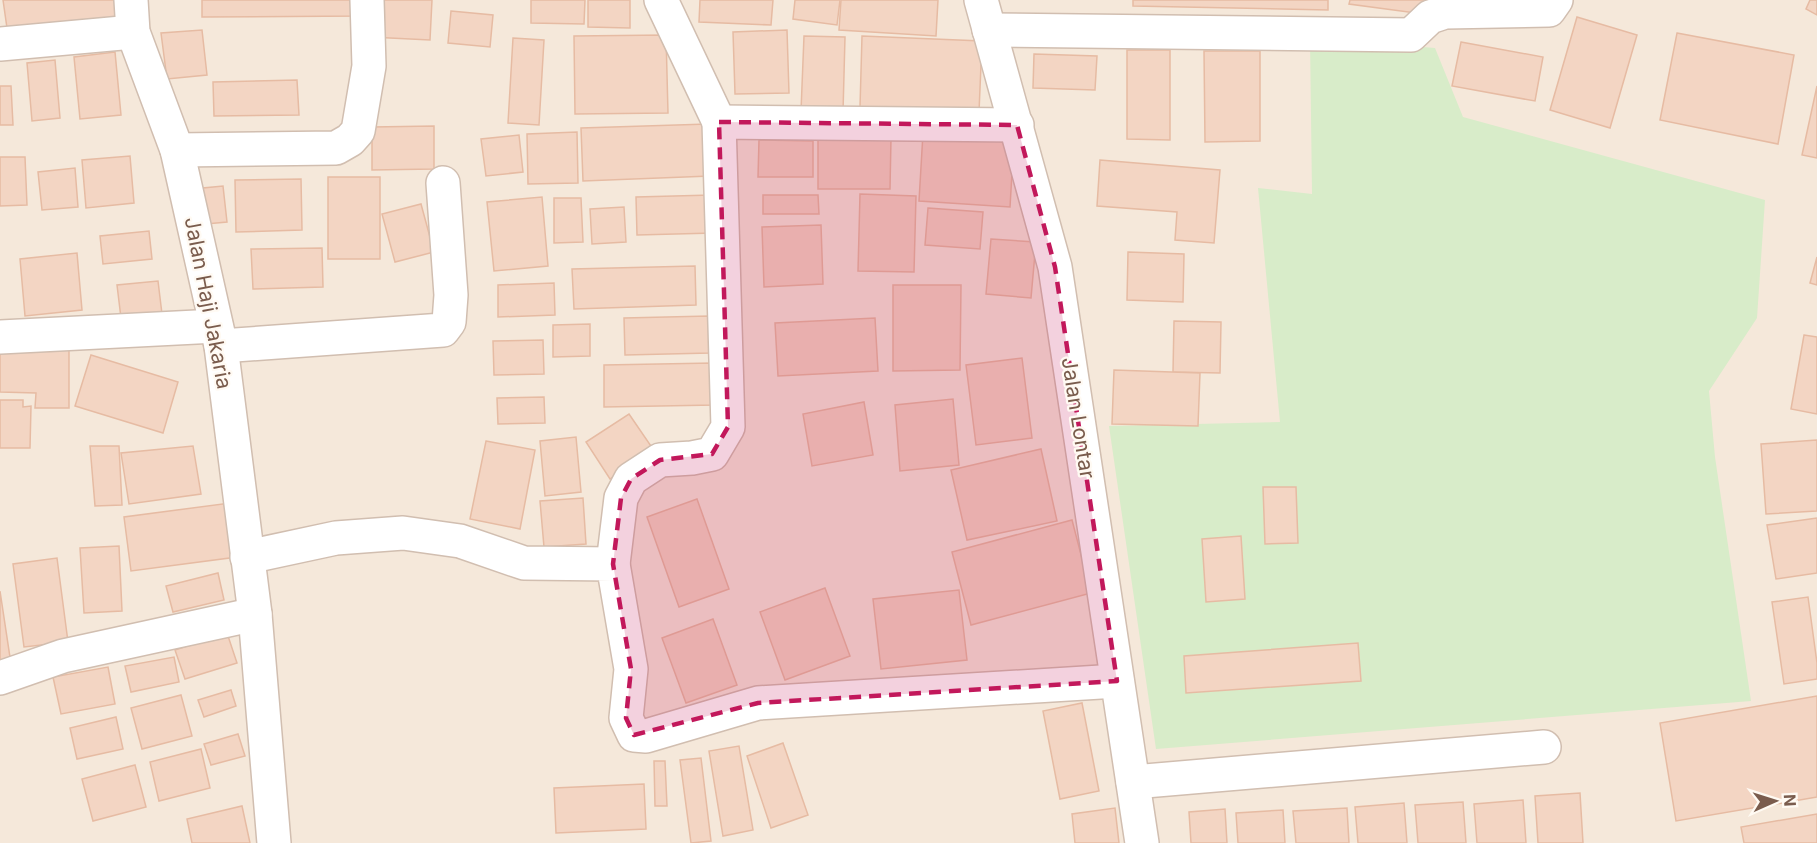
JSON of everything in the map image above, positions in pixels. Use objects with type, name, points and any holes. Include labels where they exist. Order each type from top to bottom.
[{"type":"street","points":[[177,150],[336,148],[350,140],[358,131],[369,66],[368,0]]},
{"type":"street","points":[[661,0],[719,122],[728,427],[712,454],[660,460],[631,479],[621,498],[613,564],[632,669],[626,718],[634,735],[646,735],[758,703],[1118,681]]},
{"type":"street","points":[[985,15],[1411,35],[1430,17],[1445,12],[1549,10],[1556,0]]},
{"type":"street","name":"Jalan Lontar","points":[[985,15],[1055,267],[1142,843]]},
{"type":"street","points":[[0,44],[132,16]]},
{"type":"street","name":"Jalan Haji Jakaria","points":[[132,16],[177,150],[218,336],[255,614],[274,843]]},
{"type":"street","points":[[719,122],[1017,124]]},
{"type":"street","points":[[0,337],[218,336],[443,330],[449,322],[451,295],[443,183]]},
{"type":"street","points":[[247,557],[336,538],[403,533],[460,542],[524,563],[613,564]]},
{"type":"street","points":[[0,678],[63,656],[255,614]]},
{"type":"street","points":[[1133,782],[1544,747]]},
{"type":"highlighted area","points":[[719,122],[1017,125],[1055,267],[1117,681],[758,703],[634,735],[626,718],[631,669],[613,564],[621,498],[631,479],[660,460],[712,454],[728,427]]},
{"type":"shaded area","points":[[0,0],[1817,0],[1817,843],[0,843]]},
{"type":"green space","points":[[1310,38],[1435,48],[1463,117],[1765,200],[1757,318],[1709,391],[1715,457],[1751,701],[1156,749],[1109,426],[1280,422],[1258,188],[1312,194]]},
{"type":"building","points":[[3,0],[117,0],[120,18],[8,35]]},
{"type":"building","points":[[202,0],[360,0],[360,16],[202,17]]},
{"type":"building","points":[[372,0],[432,0],[430,40],[370,37]]},
{"type":"building","points":[[531,0],[585,0],[584,24],[531,23]]},
{"type":"building","points":[[588,0],[630,0],[630,28],[588,27]]},
{"type":"building","points":[[700,0],[773,0],[771,25],[699,22]]},
{"type":"building","points":[[795,0],[840,0],[837,25],[793,19]]},
{"type":"building","points":[[841,0],[938,0],[936,36],[839,30]]},
{"type":"building","points":[[1133,0],[1328,0],[1328,10],[1133,6]]},
{"type":"building","points":[[1350,0],[1425,0],[1423,14],[1349,4]]},
{"type":"building","points":[[1810,0],[1817,0],[1817,15],[1806,9]]},
{"type":"building","points":[[451,11],[493,15],[490,47],[448,43]]},
{"type":"building","points":[[1577,17],[1637,35],[1610,128],[1550,110]]},
{"type":"building","points":[[202,30],[207,75],[167,79],[161,33]]},
{"type":"building","points":[[787,30],[789,93],[735,94],[733,32]]},
{"type":"building","points":[[1677,33],[1794,55],[1778,144],[1660,120]]},
{"type":"building","points":[[666,35],[668,113],[575,114],[574,36]]},
{"type":"building","points":[[804,36],[845,37],[843,112],[801,111]]},
{"type":"building","points":[[862,36],[982,41],[979,112],[860,107]]},
{"type":"building","points":[[513,38],[544,40],[539,125],[508,123]]},
{"type":"building","points":[[1461,42],[1543,57],[1535,101],[1452,86]]},
{"type":"building","points":[[1127,50],[1170,50],[1170,140],[1127,139]]},
{"type":"building","points":[[1204,51],[1260,51],[1260,141],[1205,142]]},
{"type":"building","points":[[115,52],[121,115],[80,119],[74,57]]},
{"type":"building","points":[[1034,54],[1097,56],[1095,90],[1033,88]]},
{"type":"building","points":[[55,60],[60,118],[32,121],[27,63]]},
{"type":"building","points":[[297,80],[299,115],[214,116],[213,82]]},
{"type":"building","points":[[0,86],[11,86],[13,125],[0,125]]},
{"type":"building","points":[[1817,86],[1817,158],[1802,155]]},
{"type":"building","points":[[708,124],[710,176],[583,181],[581,128]]},
{"type":"building","points":[[434,126],[434,169],[372,170],[372,127]]},
{"type":"building","points":[[577,132],[578,183],[528,184],[527,134]]},
{"type":"building","points":[[923,133],[1014,139],[1010,207],[919,201]]},
{"type":"building","points":[[519,135],[523,172],[486,176],[481,139]]},
{"type":"building","points":[[818,137],[891,138],[890,189],[818,189]]},
{"type":"building","points":[[759,140],[813,141],[813,177],[758,177]]},
{"type":"building","points":[[130,156],[134,203],[86,208],[82,160]]},
{"type":"building","points":[[0,157],[25,157],[27,205],[0,206]]},
{"type":"building","points":[[1100,160],[1220,170],[1214,243],[1175,240],[1177,212],[1097,206]]},
{"type":"building","points":[[75,168],[78,207],[42,210],[38,172]]},
{"type":"building","points":[[328,177],[380,177],[380,259],[328,259]]},
{"type":"building","points":[[301,179],[302,230],[236,232],[235,180]]},
{"type":"building","points":[[223,186],[227,222],[206,224],[203,188]]},
{"type":"building","points":[[860,194],[916,196],[914,272],[858,271]]},
{"type":"building","points":[[712,195],[714,233],[637,235],[636,197]]},
{"type":"building","points":[[763,195],[818,195],[819,214],[763,214]]},
{"type":"building","points":[[542,197],[548,266],[494,271],[487,202]]},
{"type":"building","points":[[554,198],[581,198],[583,242],[554,243]]},
{"type":"building","points":[[421,204],[434,252],[395,262],[382,214]]},
{"type":"building","points":[[624,207],[626,242],[592,244],[590,209]]},
{"type":"building","points":[[928,208],[983,212],[980,249],[925,245]]},
{"type":"building","points":[[821,225],[823,284],[764,287],[762,227]]},
{"type":"building","points":[[149,231],[152,259],[103,264],[100,236]]},
{"type":"building","points":[[991,239],[1036,242],[1031,298],[986,294]]},
{"type":"building","points":[[322,248],[323,287],[253,289],[251,249]]},
{"type":"building","points":[[1128,252],[1184,254],[1183,302],[1127,300]]},
{"type":"building","points":[[77,253],[82,310],[25,316],[20,259]]},
{"type":"building","points":[[1817,257],[1817,285],[1810,283]]},
{"type":"building","points":[[695,266],[696,305],[574,309],[572,269]]},
{"type":"building","points":[[158,281],[162,314],[121,318],[117,285]]},
{"type":"building","points":[[554,283],[555,315],[498,317],[498,285]]},
{"type":"building","points":[[893,285],[961,285],[960,370],[893,371]]},
{"type":"building","points":[[709,316],[710,353],[625,355],[624,318]]},
{"type":"building","points":[[875,318],[878,371],[778,376],[775,323]]},
{"type":"building","points":[[1174,321],[1221,322],[1220,373],[1173,372]]},
{"type":"building","points":[[590,324],[590,356],[553,357],[553,325]]},
{"type":"building","points":[[1804,335],[1817,337],[1817,414],[1791,409]]},
{"type":"building","points":[[543,340],[544,374],[494,375],[493,341]]},
{"type":"building","points":[[0,343],[69,344],[69,408],[35,408],[36,393],[0,392]]},
{"type":"building","points":[[91,355],[178,382],[163,433],[75,406]]},
{"type":"building","points":[[1022,358],[1032,438],[976,445],[966,365]]},
{"type":"building","points":[[713,363],[715,405],[604,407],[604,365]]},
{"type":"building","points":[[1114,370],[1200,373],[1198,426],[1112,424]]},
{"type":"building","points":[[544,397],[545,423],[498,424],[497,398]]},
{"type":"building","points":[[953,399],[959,465],[900,471],[895,405]]},
{"type":"building","points":[[0,400],[23,400],[23,407],[31,406],[30,448],[0,448]]},
{"type":"building","points":[[864,402],[873,455],[812,466],[803,414]]},
{"type":"building","points":[[629,414],[653,449],[610,479],[586,442]]},
{"type":"building","points":[[576,437],[581,492],[545,496],[540,441]]},
{"type":"building","points":[[1817,440],[1817,511],[1766,514],[1761,444]]},
{"type":"building","points":[[486,441],[535,450],[520,529],[470,519]]},
{"type":"building","points":[[90,446],[119,446],[122,505],[95,506]]},
{"type":"building","points":[[193,446],[201,494],[129,504],[121,453]]},
{"type":"building","points":[[1041,449],[1057,521],[967,540],[951,470]]},
{"type":"building","points":[[1263,487],[1296,487],[1298,543],[1265,544]]},
{"type":"building","points":[[583,498],[586,544],[544,547],[540,501]]},
{"type":"building","points":[[697,499],[729,589],[679,607],[647,517]]},
{"type":"building","points":[[230,503],[237,557],[131,571],[124,517]]},
{"type":"building","points":[[1817,518],[1817,573],[1776,579],[1767,525]]},
{"type":"building","points":[[1072,520],[1091,593],[971,625],[952,552]]},
{"type":"building","points":[[1241,536],[1245,599],[1206,602],[1202,539]]},
{"type":"building","points":[[119,546],[122,611],[84,613],[80,548]]},
{"type":"building","points":[[57,558],[68,642],[24,647],[13,564]]},
{"type":"building","points":[[218,573],[224,600],[173,612],[166,586]]},
{"type":"building","points":[[825,588],[850,656],[785,680],[760,612]]},
{"type":"building","points":[[959,590],[967,660],[881,669],[873,599]]},
{"type":"building","points":[[0,591],[11,664],[0,666]]},
{"type":"building","points":[[1808,597],[1817,679],[1784,684],[1772,602]]},
{"type":"building","points":[[713,619],[737,685],[686,703],[662,638]]},
{"type":"building","points":[[227,633],[237,663],[185,679],[175,650]]},
{"type":"building","points":[[1358,643],[1361,681],[1186,693],[1184,656]]},
{"type":"building","points":[[174,657],[179,682],[131,692],[125,666]]},
{"type":"building","points":[[108,667],[115,704],[61,714],[53,677]]},
{"type":"building","points":[[231,690],[236,706],[204,717],[198,700]]},
{"type":"building","points":[[181,695],[192,736],[142,749],[131,708]]},
{"type":"building","points":[[1817,696],[1817,797],[1676,821],[1660,723]]},
{"type":"building","points":[[1082,703],[1099,791],[1060,799],[1043,711]]},
{"type":"building","points":[[116,717],[123,749],[77,759],[70,728]]},
{"type":"building","points":[[238,734],[245,756],[211,765],[204,744]]},
{"type":"building","points":[[783,743],[808,815],[771,828],[747,756]]},
{"type":"building","points":[[739,746],[753,830],[723,836],[709,751]]},
{"type":"building","points":[[201,749],[210,788],[159,801],[150,762]]},
{"type":"building","points":[[701,758],[711,841],[691,843],[680,760]]},
{"type":"building","points":[[654,761],[665,761],[667,806],[655,806]]},
{"type":"building","points":[[135,765],[146,807],[93,821],[82,779]]},
{"type":"building","points":[[644,784],[646,829],[556,833],[554,788]]},
{"type":"building","points":[[1580,793],[1583,843],[1538,843],[1535,796]]},
{"type":"building","points":[[1523,800],[1526,843],[1477,843],[1474,804]]},
{"type":"building","points":[[1463,802],[1466,843],[1418,843],[1415,805]]},
{"type":"building","points":[[1404,803],[1407,843],[1358,843],[1355,807]]},
{"type":"building","points":[[242,806],[250,843],[192,843],[187,819]]},
{"type":"building","points":[[1115,808],[1119,843],[1075,843],[1072,814]]},
{"type":"building","points":[[1347,808],[1349,843],[1296,843],[1293,811]]},
{"type":"building","points":[[1225,809],[1227,843],[1191,843],[1189,812]]},
{"type":"building","points":[[1283,810],[1285,843],[1238,843],[1236,813]]},
{"type":"building","points":[[1817,814],[1817,843],[1744,843],[1741,827]]}]
